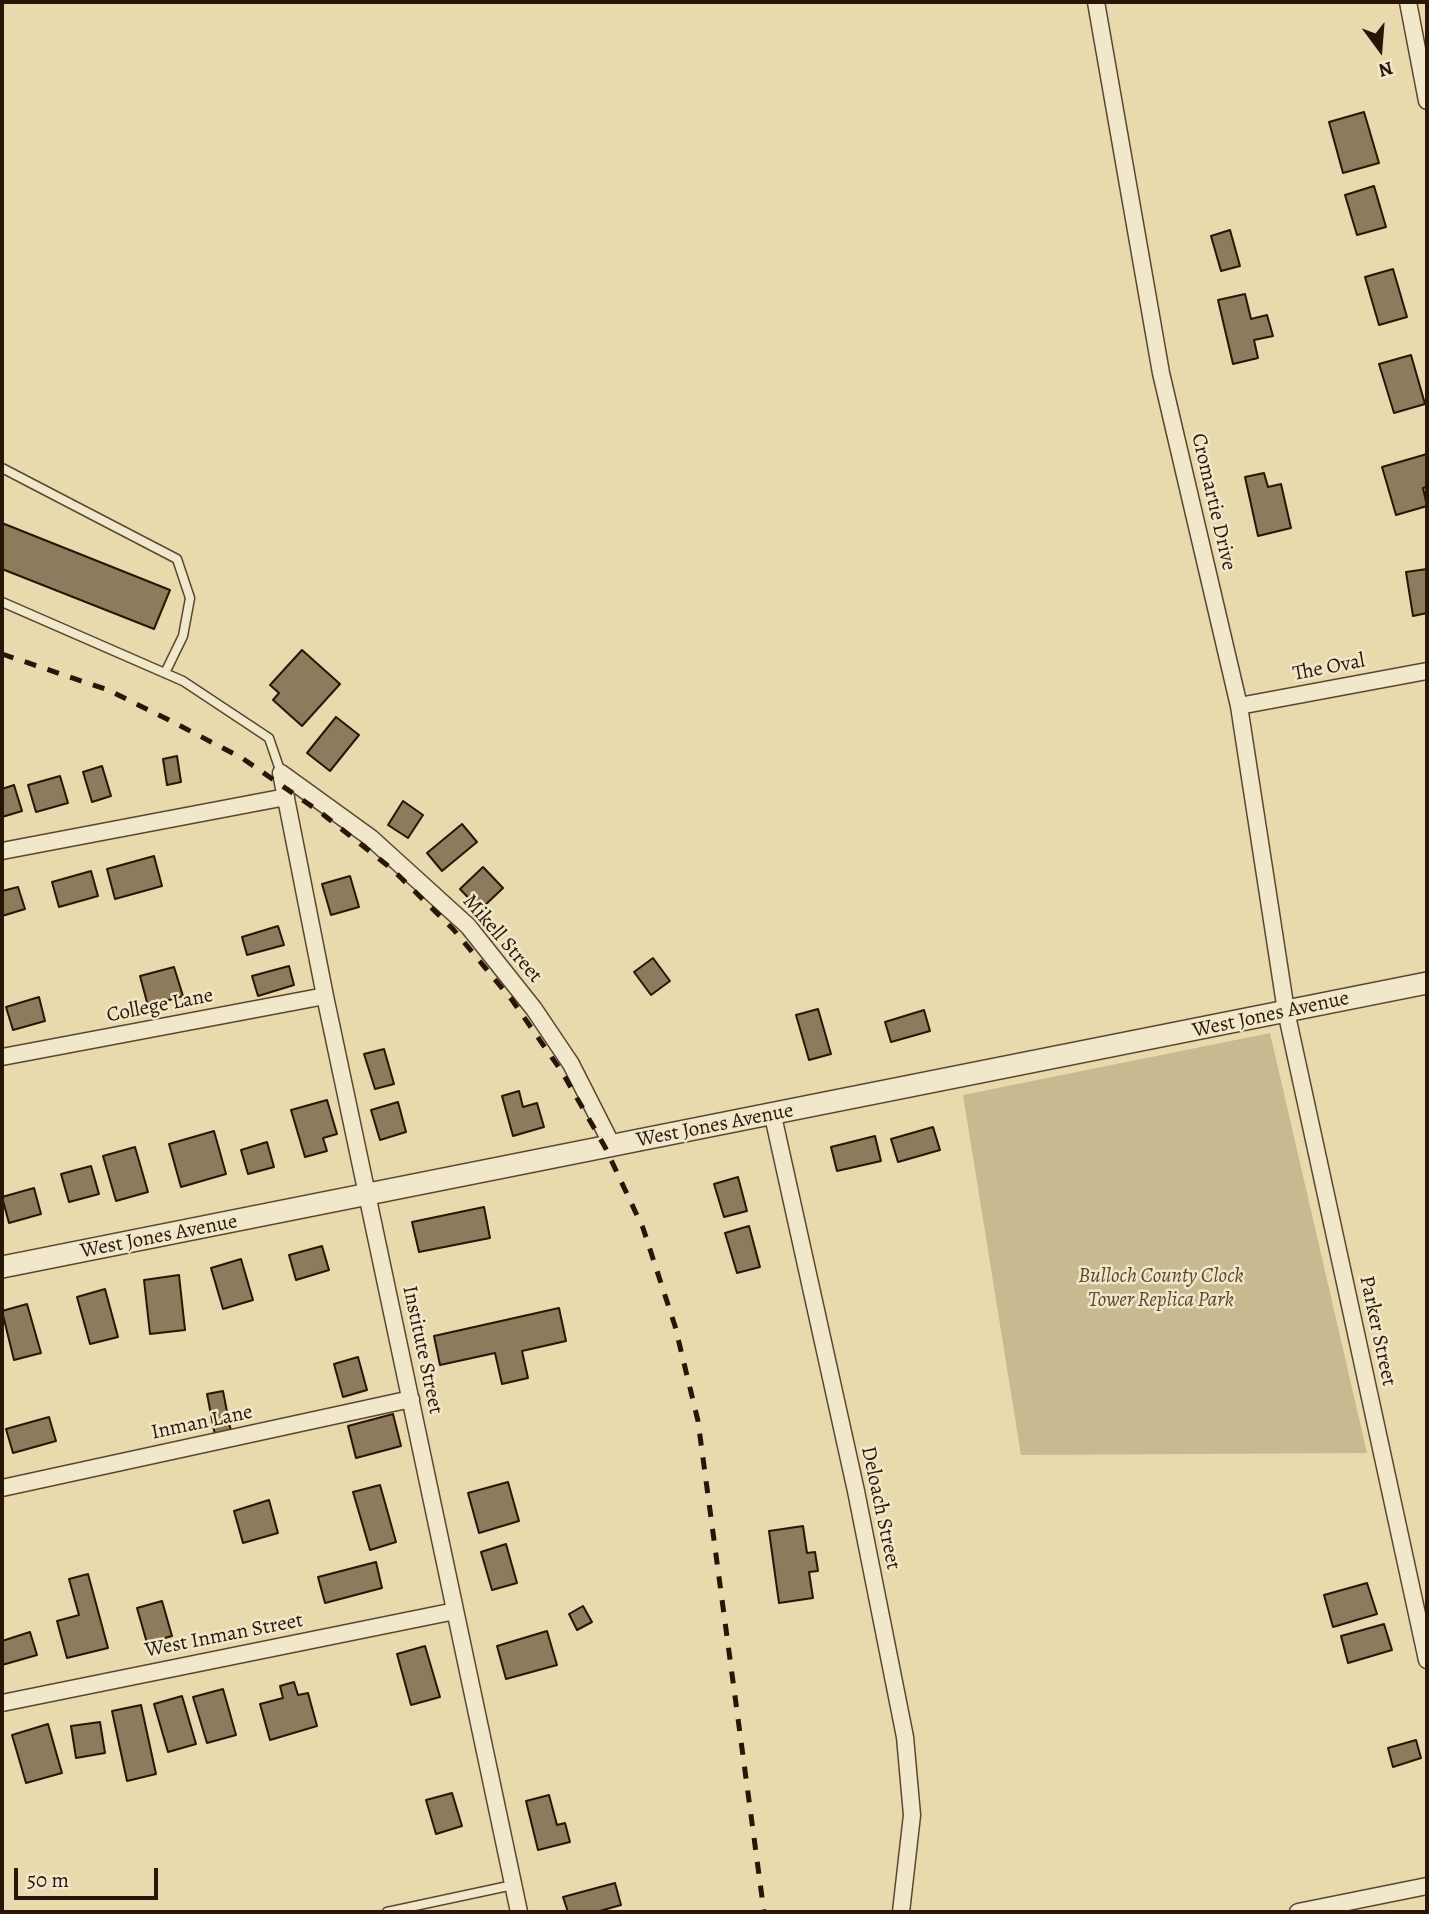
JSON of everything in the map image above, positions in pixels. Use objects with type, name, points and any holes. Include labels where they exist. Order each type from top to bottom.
[{"type":"street","name":"Cromartie Drive","points":[[1096,2],[1161,373],[1239,706],[1286,1011]]},
{"type":"street","points":[[1408,2],[1427,101]]},
{"type":"street","name":"The Oval","points":[[1239,706],[1427,671]]},
{"type":"street","name":"Institute Street","points":[[281,773],[325,996],[519,1912]]},
{"type":"street","name":"Mikell Street","points":[[281,773],[371,838],[468,926],[534,1009],[571,1064],[612,1145]]},
{"type":"street","points":[[2,851],[286,797]]},
{"type":"street","name":"West Jones Avenue","points":[[2,1268],[612,1145],[773,1116],[1427,983]]},
{"type":"street","name":"College Lane","points":[[2,1057],[325,996]]},
{"type":"street","name":"Parker Street","points":[[1286,1011],[1427,1660]]},
{"type":"street","name":"Deloach Street","points":[[773,1116],[856,1491],[905,1737],[912,1815],[901,1912]]},
{"type":"street","name":"Inman Lane","points":[[2,1488],[411,1399]]},
{"type":"street","name":"West Inman Street","points":[[2,1703],[455,1611]]},
{"type":"street","points":[[1298,1912],[1369,1906],[1427,1886]]},
{"type":"lane","points":[[2,468],[177,559],[190,598],[183,636],[165,673]]},
{"type":"lane","points":[[2,602],[183,681],[269,738],[281,773]]},
{"type":"lane","points":[[387,1912],[513,1885]]},
{"type":"green space","name":"Bulloch County Clock Tower Replica Park","points":[[1270,1033],[1367,1453],[1021,1455],[963,1095]]},
{"type":"building","points":[[1364,112],[1379,163],[1343,173],[1329,122]]},
{"type":"building","points":[[1374,186],[1386,227],[1357,235],[1345,195]]},
{"type":"building","points":[[1230,230],[1240,266],[1221,271],[1211,236]]},
{"type":"building","points":[[1393,269],[1407,317],[1379,325],[1365,277]]},
{"type":"building","points":[[1245,294],[1251,319],[1267,315],[1273,336],[1254,340],[1258,358],[1233,364],[1218,300]]},
{"type":"building","points":[[1411,355],[1425,404],[1394,413],[1379,364]]},
{"type":"building","points":[[1427,454],[1427,487],[1423,488],[1427,506],[1396,515],[1382,467]]},
{"type":"building","points":[[1264,473],[1268,487],[1281,484],[1291,528],[1258,536],[1245,477]]},
{"type":"building","points":[[2,523],[170,590],[154,629],[2,569]]},
{"type":"building","points":[[1427,569],[1427,613],[1413,616],[1406,572]]},
{"type":"building","points":[[302,650],[340,684],[302,726],[273,700],[279,693],[270,685]]},
{"type":"building","points":[[336,717],[359,735],[330,771],[307,753]]},
{"type":"building","points":[[177,756],[181,782],[167,785],[163,759]]},
{"type":"building","points":[[102,766],[111,796],[92,802],[83,772]]},
{"type":"building","points":[[60,776],[68,803],[36,812],[28,785]]},
{"type":"building","points":[[14,785],[22,811],[2,817],[2,789]]},
{"type":"building","points":[[403,801],[423,815],[408,838],[388,825]]},
{"type":"building","points":[[462,824],[477,842],[442,871],[427,853]]},
{"type":"building","points":[[154,856],[162,886],[115,899],[107,869]]},
{"type":"building","points":[[483,867],[503,888],[480,910],[460,889]]},
{"type":"building","points":[[91,871],[98,896],[59,907],[52,882]]},
{"type":"building","points":[[350,876],[359,907],[331,915],[322,884]]},
{"type":"building","points":[[18,887],[25,909],[2,916],[2,891]]},
{"type":"building","points":[[278,926],[284,945],[247,955],[242,937]]},
{"type":"building","points":[[653,958],[670,981],[651,995],[634,972]]},
{"type":"building","points":[[289,966],[294,985],[258,996],[252,976]]},
{"type":"building","points":[[174,967],[183,996],[148,1006],[140,976]]},
{"type":"building","points":[[39,997],[45,1021],[13,1030],[6,1007]]},
{"type":"building","points":[[818,1009],[831,1054],[809,1060],[796,1015]]},
{"type":"building","points":[[924,1010],[930,1031],[891,1042],[885,1022]]},
{"type":"building","points":[[384,1049],[394,1084],[375,1089],[364,1054]]},
{"type":"building","points":[[519,1091],[523,1107],[537,1103],[544,1127],[513,1136],[502,1096]]},
{"type":"building","points":[[327,1100],[337,1134],[323,1138],[327,1151],[305,1157],[291,1110]]},
{"type":"building","points":[[398,1102],[406,1132],[380,1140],[371,1110]]},
{"type":"building","points":[[933,1127],[940,1150],[898,1162],[891,1139]]},
{"type":"building","points":[[214,1131],[226,1174],[181,1187],[169,1144]]},
{"type":"building","points":[[875,1136],[881,1161],[837,1171],[831,1147]]},
{"type":"building","points":[[267,1142],[274,1167],[248,1174],[241,1150]]},
{"type":"building","points":[[135,1147],[148,1192],[116,1201],[103,1156]]},
{"type":"building","points":[[91,1166],[99,1194],[69,1202],[61,1174]]},
{"type":"building","points":[[738,1177],[747,1211],[724,1217],[714,1184]]},
{"type":"building","points":[[34,1188],[41,1214],[9,1223],[2,1197]]},
{"type":"building","points":[[484,1207],[490,1238],[419,1252],[412,1222]]},
{"type":"building","points":[[749,1226],[760,1267],[737,1273],[725,1233]]},
{"type":"building","points":[[322,1246],[329,1270],[296,1280],[289,1255]]},
{"type":"building","points":[[241,1259],[253,1300],[223,1309],[211,1268]]},
{"type":"building","points":[[179,1275],[185,1330],[150,1334],[144,1280]]},
{"type":"building","points":[[105,1289],[118,1337],[90,1344],[77,1297]]},
{"type":"building","points":[[27,1304],[41,1353],[14,1360],[2,1311]]},
{"type":"building","points":[[559,1308],[566,1341],[522,1351],[528,1378],[502,1384],[495,1353],[440,1365],[434,1336]]},
{"type":"building","points":[[358,1357],[367,1390],[343,1397],[334,1364]]},
{"type":"building","points":[[223,1391],[231,1432],[215,1435],[207,1394]]},
{"type":"building","points":[[393,1414],[401,1446],[356,1458],[348,1426]]},
{"type":"building","points":[[49,1417],[56,1441],[13,1453],[6,1429]]},
{"type":"building","points":[[508,1482],[519,1521],[479,1533],[468,1493]]},
{"type":"building","points":[[380,1485],[396,1542],[370,1550],[353,1492]]},
{"type":"building","points":[[269,1500],[278,1533],[243,1543],[234,1511]]},
{"type":"building","points":[[803,1526],[807,1553],[815,1552],[818,1571],[809,1572],[813,1598],[779,1603],[769,1531]]},
{"type":"building","points":[[506,1544],[517,1583],[492,1590],[481,1552]]},
{"type":"building","points":[[376,1562],[382,1588],[325,1603],[318,1577]]},
{"type":"building","points":[[88,1574],[108,1648],[67,1658],[57,1621],[79,1615],[69,1579]]},
{"type":"building","points":[[1367,1583],[1377,1614],[1333,1627],[1324,1595]]},
{"type":"building","points":[[162,1601],[172,1636],[147,1643],[137,1608]]},
{"type":"building","points":[[583,1606],[592,1622],[577,1630],[569,1614]]},
{"type":"building","points":[[1384,1624],[1392,1650],[1348,1663],[1341,1636]]},
{"type":"building","points":[[547,1631],[557,1665],[506,1679],[497,1646]]},
{"type":"building","points":[[30,1632],[37,1655],[2,1665],[2,1641]]},
{"type":"building","points":[[425,1646],[440,1697],[411,1705],[397,1654]]},
{"type":"building","points":[[294,1682],[298,1695],[308,1693],[317,1726],[270,1740],[260,1704],[283,1698],[280,1686]]},
{"type":"building","points":[[223,1689],[236,1735],[207,1743],[193,1697]]},
{"type":"building","points":[[182,1696],[196,1744],[168,1752],[154,1704]]},
{"type":"building","points":[[141,1705],[156,1774],[127,1781],[112,1711]]},
{"type":"building","points":[[100,1722],[105,1753],[76,1758],[71,1726]]},
{"type":"building","points":[[48,1724],[62,1773],[26,1783],[12,1735]]},
{"type":"building","points":[[1416,1740],[1421,1758],[1393,1767],[1388,1748]]},
{"type":"building","points":[[452,1793],[462,1826],[436,1834],[426,1800]]},
{"type":"building","points":[[549,1795],[557,1825],[565,1823],[570,1842],[538,1850],[526,1801]]},
{"type":"building","points":[[615,1883],[621,1905],[596,1912],[568,1912],[563,1897]]},
{"type":"railway","points":[[2,654],[108,690],[169,720],[242,758],[320,812],[392,869],[453,929],[512,1000],[562,1072],[605,1147],[643,1228],[675,1326],[698,1421],[764,1912]]}]
